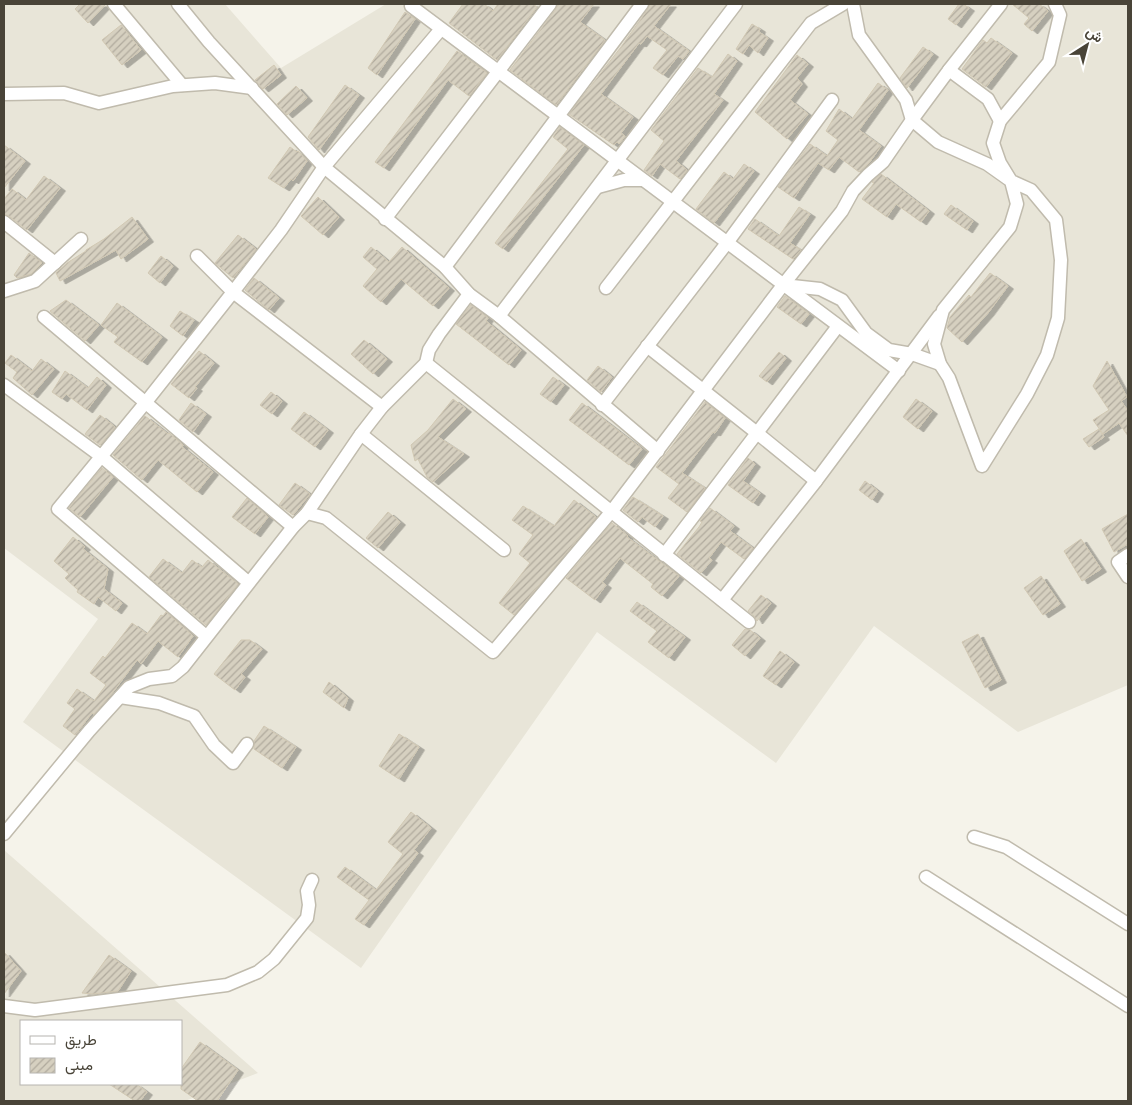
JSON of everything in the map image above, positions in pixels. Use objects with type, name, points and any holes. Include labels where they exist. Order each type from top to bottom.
[{"type":"street","points":[[114,4],[182,85]]},
{"type":"street","points":[[178,4],[209,42],[324,167],[385,219],[445,266],[469,294],[498,316],[658,451]]},
{"type":"street","points":[[385,219],[550,4]]},
{"type":"street","points":[[445,266],[642,4]]},
{"type":"street","points":[[498,316],[736,4]]},
{"type":"street","points":[[606,288],[811,23],[843,4]]},
{"type":"street","points":[[853,4],[859,35],[906,100],[912,120],[938,142],[987,164],[1011,181],[1031,190],[1056,220],[1061,260],[1058,318],[1046,354],[1028,394],[982,466],[949,378],[940,364],[934,344],[942,310]]},
{"type":"street","points":[[307,513],[326,518],[493,652],[612,512],[783,284],[837,217],[853,191],[883,162],[949,70],[1000,4]]},
{"type":"street","points":[[722,600],[816,481],[912,354],[942,310],[1010,227],[1017,204],[1011,181],[1000,164],[993,142],[1000,121],[1049,62],[1060,15],[1056,4]]},
{"type":"street","points":[[411,6],[899,371]]},
{"type":"street","points":[[206,636],[58,509],[102,457],[233,292],[281,230],[324,167],[441,29]]},
{"type":"street","points":[[949,70],[988,99],[1000,121]]},
{"type":"street","points":[[4,94],[64,93],[99,103],[182,85],[215,83],[252,88]]},
{"type":"street","points":[[602,405],[727,243],[832,100]]},
{"type":"street","points":[[598,187],[624,180],[643,180]]},
{"type":"street","points":[[4,222],[55,263]]},
{"type":"street","points":[[4,291],[35,281],[81,240]]},
{"type":"street","points":[[197,256],[233,292],[382,407]]},
{"type":"street","points":[[783,284],[820,289],[842,300],[866,333],[889,350],[912,354],[940,364]]},
{"type":"street","points":[[4,834],[88,731],[130,687],[150,678],[172,676],[183,667],[292,527],[307,513],[361,434],[382,407],[426,363],[430,350],[439,334],[469,294]]},
{"type":"street","points":[[44,317],[292,527]]},
{"type":"street","points":[[664,554],[838,326]]},
{"type":"street","points":[[647,346],[816,481]]},
{"type":"street","points":[[426,363],[749,622]]},
{"type":"street","points":[[4,386],[102,457],[248,582]]},
{"type":"street","points":[[361,434],[504,550]]},
{"type":"street","points":[[1128,555],[1118,562],[1128,577]]},
{"type":"street","points":[[120,698],[159,703],[194,716],[214,745],[233,763],[247,744]]},
{"type":"street","points":[[974,837],[1006,847],[1128,924]]},
{"type":"street","points":[[926,877],[1128,1006]]},
{"type":"street","points":[[4,1006],[34,1010],[227,985],[258,972],[307,918],[309,905],[307,891],[312,880]]},
{"type":"shaded area","points":[[4,4],[225,4],[281,68],[386,4],[1128,4],[1128,685],[1018,732],[874,626],[776,763],[597,632],[361,968],[23,722],[98,619],[4,548]]},
{"type":"shaded area","points":[[4,850],[258,1073],[185,1101],[4,1101]]},
{"type":"building","points":[[80,4],[106,4],[88,23],[75,9]]},
{"type":"building","points":[[463,4],[484,4],[493,11],[498,4],[533,4],[537,7],[497,60],[449,23]]},
{"type":"building","points":[[558,4],[594,4],[580,22],[605,40],[556,105],[510,70]]},
{"type":"building","points":[[650,4],[671,4],[654,26],[689,51],[683,59],[678,56],[663,75],[653,68],[667,50],[647,36],[641,44],[639,43],[601,94],[633,117],[621,133],[625,136],[619,144],[617,142],[614,145],[569,114],[621,47]]},
{"type":"building","points":[[959,4],[969,8],[956,25],[948,19]]},
{"type":"building","points":[[1012,4],[1039,4],[1048,11],[1032,31],[1024,24],[1029,18]]},
{"type":"building","points":[[405,12],[415,19],[377,75],[368,68]]},
{"type":"building","points":[[752,24],[760,29],[759,32],[768,38],[758,53],[749,45],[743,54],[736,49]]},
{"type":"building","points":[[121,25],[141,50],[122,65],[102,40]]},
{"type":"building","points":[[991,38],[1012,53],[986,87],[962,69],[983,40],[987,43]]},
{"type":"building","points":[[923,47],[933,54],[907,88],[900,78]]},
{"type":"building","points":[[457,51],[487,73],[469,96],[448,80],[384,168],[375,162]]},
{"type":"building","points":[[728,54],[737,61],[714,94],[723,100],[676,161],[687,170],[680,179],[660,164],[652,176],[644,170],[664,141],[651,130],[698,68],[712,77]]},
{"type":"building","points":[[797,55],[808,64],[797,78],[802,84],[790,100],[808,114],[787,139],[755,112]]},
{"type":"building","points":[[274,65],[281,75],[263,89],[255,80]]},
{"type":"building","points":[[878,83],[888,90],[859,130],[881,146],[869,163],[859,172],[839,157],[829,170],[818,163],[794,198],[778,187],[810,144],[827,156],[838,140],[826,131],[839,109],[852,119]]},
{"type":"building","points":[[345,85],[359,95],[319,150],[308,137]]},
{"type":"building","points":[[296,86],[307,98],[287,115],[277,104]]},
{"type":"building","points":[[560,127],[584,145],[503,249],[495,243],[568,149],[553,137]]},
{"type":"building","points":[[4,145],[25,161],[4,188]]},
{"type":"building","points":[[290,147],[298,151],[307,161],[293,181],[291,179],[284,188],[268,178]]},
{"type":"building","points":[[744,164],[754,171],[714,223],[696,209],[724,172],[733,179]]},
{"type":"building","points":[[881,174],[929,211],[921,222],[896,204],[887,217],[862,199],[874,183],[872,182]]},
{"type":"building","points":[[44,176],[60,188],[27,230],[4,214],[4,199],[12,189],[26,200]]},
{"type":"building","points":[[318,197],[339,217],[323,235],[301,216]]},
{"type":"building","points":[[951,205],[973,221],[967,230],[944,214]]},
{"type":"building","points":[[799,207],[810,214],[790,243],[801,250],[793,259],[748,229],[755,219],[779,236]]},
{"type":"building","points":[[132,217],[148,239],[121,259],[116,250],[60,281],[56,273],[67,263],[104,239]]},
{"type":"building","points":[[238,235],[256,249],[233,278],[215,263]]},
{"type":"building","points":[[371,247],[389,262],[402,247],[449,288],[433,306],[401,279],[381,302],[363,286],[377,269],[363,257]]},
{"type":"building","points":[[29,253],[42,263],[31,274],[17,278],[14,275]]},
{"type":"building","points":[[161,256],[173,266],[160,283],[148,273]]},
{"type":"building","points":[[990,273],[1008,286],[988,313],[962,342],[947,328],[950,317],[969,295],[971,297]]},
{"type":"building","points":[[254,278],[279,298],[269,310],[245,290]]},
{"type":"building","points":[[785,296],[809,314],[801,324],[777,307]]},
{"type":"building","points":[[66,300],[99,325],[85,341],[50,311]]},
{"type":"building","points":[[117,303],[162,337],[142,362],[114,342],[118,337],[101,325]]},
{"type":"building","points":[[471,305],[488,318],[486,321],[521,350],[509,365],[456,324]]},
{"type":"building","points":[[180,311],[194,320],[183,336],[170,326]]},
{"type":"building","points":[[364,340],[387,359],[373,374],[351,354]]},
{"type":"building","points":[[199,351],[214,363],[195,387],[197,388],[189,398],[171,384]]},
{"type":"building","points":[[779,352],[786,358],[767,382],[759,376]]},
{"type":"building","points":[[11,355],[32,371],[41,359],[54,369],[32,395],[13,378],[17,372],[5,363]]},
{"type":"building","points":[[1107,361],[1127,397],[1121,401],[1128,411],[1128,436],[1119,423],[1103,434],[1093,420],[1109,410],[1093,386]]},
{"type":"building","points":[[598,366],[612,377],[601,392],[587,380]]},
{"type":"building","points":[[65,371],[88,388],[97,377],[106,385],[87,410],[66,394],[62,399],[52,392]]},
{"type":"building","points":[[553,377],[564,385],[551,402],[540,394]]},
{"type":"building","points":[[271,392],[282,401],[272,414],[260,405]]},
{"type":"building","points":[[453,399],[466,409],[438,437],[464,454],[433,482],[427,477],[418,459],[415,461],[411,445],[428,430]]},
{"type":"building","points":[[916,399],[932,411],[918,429],[903,417]]},
{"type":"building","points":[[705,402],[725,418],[682,473],[705,488],[687,512],[668,498],[679,484],[656,467]]},
{"type":"building","points":[[191,403],[206,414],[193,432],[179,420]]},
{"type":"building","points":[[582,403],[642,449],[629,465],[569,420]]},
{"type":"building","points":[[304,412],[328,430],[315,447],[291,429]]},
{"type":"building","points":[[100,415],[115,427],[100,445],[85,434]]},
{"type":"building","points":[[145,416],[169,433],[183,445],[182,447],[213,472],[197,492],[158,460],[142,480],[113,455]]},
{"type":"building","points":[[1099,429],[1104,437],[1089,447],[1083,439]]},
{"type":"building","points":[[748,458],[755,464],[743,481],[760,493],[753,503],[728,485]]},
{"type":"building","points":[[102,468],[113,477],[80,517],[69,508]]},
{"type":"building","points":[[865,481],[878,491],[872,500],[859,490]]},
{"type":"building","points":[[295,483],[310,494],[293,515],[279,505]]},
{"type":"building","points":[[633,497],[663,516],[655,527],[642,517],[638,522],[623,510]]},
{"type":"building","points":[[247,498],[268,517],[255,534],[232,517]]},
{"type":"building","points":[[574,500],[596,517],[514,615],[499,603],[530,563],[519,554],[533,535],[512,520],[523,506],[554,526]]},
{"type":"building","points":[[710,508],[734,526],[730,531],[753,548],[744,559],[721,542],[709,558],[712,560],[701,573],[677,554],[699,527],[702,522],[700,521]]},
{"type":"building","points":[[388,512],[400,522],[378,548],[366,538]]},
{"type":"building","points":[[1128,514],[1128,544],[1114,552],[1102,529]]},
{"type":"building","points":[[612,523],[627,537],[679,576],[662,596],[651,587],[653,584],[620,558],[602,582],[606,585],[595,600],[566,578]]},
{"type":"building","points":[[73,537],[85,547],[83,549],[108,569],[104,589],[122,603],[116,611],[98,597],[94,604],[77,592],[78,590],[65,578],[69,574],[54,561]]},
{"type":"building","points":[[1081,539],[1101,569],[1082,581],[1064,551]]},
{"type":"building","points":[[163,559],[182,573],[192,560],[202,567],[208,560],[238,584],[206,625],[149,577]]},
{"type":"building","points":[[1041,576],[1060,604],[1043,615],[1024,588]]},
{"type":"building","points":[[761,595],[771,603],[757,621],[748,611]]},
{"type":"building","points":[[637,602],[685,637],[669,658],[648,642],[657,631],[630,611]]},
{"type":"building","points":[[166,612],[193,636],[178,657],[158,641],[141,664],[137,660],[113,692],[94,714],[92,713],[75,735],[63,726],[75,709],[67,703],[77,689],[94,701],[106,685],[90,673],[103,656],[105,658],[132,623],[147,634],[161,615],[163,616]]},
{"type":"building","points":[[745,629],[750,630],[760,638],[745,656],[732,645]]},
{"type":"building","points":[[978,634],[1001,680],[985,688],[962,642]]},
{"type":"building","points":[[241,640],[250,640],[262,649],[241,674],[245,677],[235,690],[214,674]]},
{"type":"building","points":[[780,651],[794,662],[776,685],[763,676]]},
{"type":"building","points":[[329,682],[348,698],[344,708],[323,692]]},
{"type":"building","points":[[264,726],[296,747],[282,768],[254,749],[254,741]]},
{"type":"building","points":[[399,734],[419,747],[399,779],[379,766]]},
{"type":"building","points":[[411,812],[431,828],[414,850],[418,853],[364,925],[355,919],[369,900],[337,877],[345,867],[376,890],[403,854],[388,842]]},
{"type":"building","points":[[4,952],[21,971],[4,994]]},
{"type":"building","points":[[109,955],[131,971],[118,991],[93,994],[82,993]]},
{"type":"building","points":[[200,1042],[238,1070],[217,1101],[198,1101],[181,1089],[182,1068]]},
{"type":"building","points":[[111,1085],[137,1085],[147,1092],[140,1101],[135,1101]]}]
